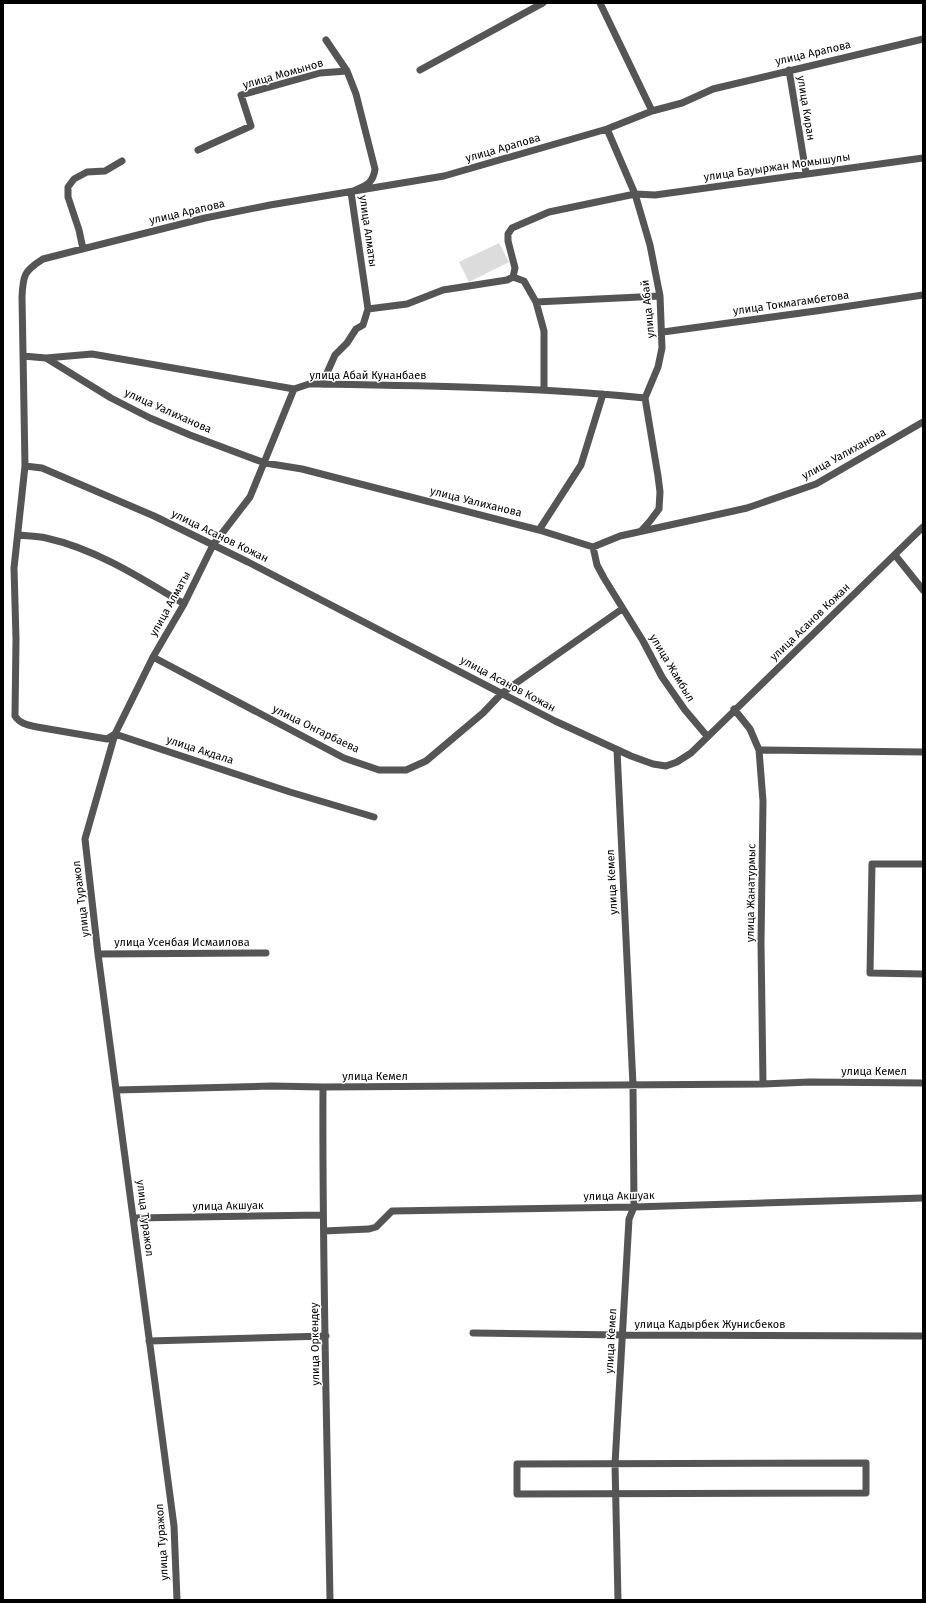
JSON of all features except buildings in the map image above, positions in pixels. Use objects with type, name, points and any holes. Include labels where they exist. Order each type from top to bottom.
[{"type":"street","points":[[420,70],[543,3]]},
{"type":"street","points":[[600,3],[652,111]]},
{"type":"street","name":"улица Арапова","points":[[23,356],[23,278],[30,268],[43,259],[205,218],[444,176],[607,129],[652,111],[682,103],[713,89],[923,39]]},
{"type":"street","name":"улица Алматы","points":[[322,384],[335,355],[347,343],[356,329],[364,326],[368,309],[351,192],[368,184],[374,177],[375,169],[356,94],[347,71],[326,40]]},
{"type":"street","name":"улица Киран","points":[[789,70],[806,173]]},
{"type":"street","name":"улица Момынов","points":[[198,150],[251,126],[241,95],[320,73],[347,71]]},
{"type":"street","name":"улица Абай","points":[[607,129],[635,194],[650,245],[660,296],[662,348],[658,367],[645,398]]},
{"type":"street","name":"улица Бауыржан Момышулы","points":[[513,277],[515,268],[508,241],[508,234],[512,228],[549,212],[635,194],[655,195],[923,158]]},
{"type":"street","points":[[83,249],[79,230],[68,196],[68,188],[74,179],[87,172],[105,171],[122,161]]},
{"type":"street","points":[[368,309],[407,304],[443,290],[507,280],[513,277],[524,281],[536,302],[544,331],[544,390]]},
{"type":"street","name":"улица Токмагамбетова","points":[[662,332],[923,295]]},
{"type":"street","points":[[536,302],[660,296]]},
{"type":"street","name":"улица Абай Кунанбаев","points":[[46,358],[92,354],[294,389],[309,384],[458,386],[544,390],[645,398]]},
{"type":"street","points":[[23,356],[25,466],[18,535],[44,537],[89,552],[116,564],[184,604]]},
{"type":"street","name":"улица Уалиханова","points":[[23,356],[46,358],[111,398],[150,418],[190,435],[265,463],[302,469],[539,530],[593,547],[620,536],[747,508],[816,484],[923,422]]},
{"type":"street","name":"улица Алматы","points":[[85,839],[115,734],[153,657],[184,604],[213,545],[250,497],[294,389]]},
{"type":"street","points":[[539,530],[582,465],[603,394]]},
{"type":"street","points":[[640,532],[650,522],[659,509],[660,492],[645,398]]},
{"type":"street","name":"улица Асанов Кожан","points":[[25,466],[42,468],[154,516],[555,721],[617,750],[653,764],[666,766],[677,762],[691,752],[923,527]]},
{"type":"street","name":"улица Акдала","points":[[18,535],[14,568],[16,639],[15,716],[18,720],[32,726],[107,739],[115,734],[290,792],[374,817]]},
{"type":"street","name":"улица Жамбыл","points":[[593,547],[597,565],[622,609],[643,641],[662,678],[685,710],[707,736]]},
{"type":"street","points":[[895,555],[923,590]]},
{"type":"street","points":[[502,693],[622,609]]},
{"type":"street","name":"улица Онгарбаева","points":[[153,657],[344,758],[379,770],[406,770],[426,761],[483,713],[502,693]]},
{"type":"street","name":"улица Жанатурмыс","points":[[734,709],[750,730],[759,750],[763,801],[761,943],[763,1084]]},
{"type":"street","name":"улица Кемел","points":[[617,750],[633,1085],[634,1207],[629,1219],[615,1464],[618,1600]]},
{"type":"street","points":[[759,750],[923,752]]},
{"type":"street","name":"улица Туражол","points":[[85,839],[98,954],[174,1526],[177,1600]]},
{"type":"street","points":[[923,864],[872,864],[870,974],[923,974]]},
{"type":"street","name":"улица Усенбая Исмаилова","points":[[98,954],[266,953]]},
{"type":"street","name":"улица Кемел","points":[[117,1090],[272,1086],[323,1087],[923,1082]]},
{"type":"street","name":"улица Оркендеу","points":[[323,1087],[322,1215],[324,1231],[330,1600]]},
{"type":"street","name":"улица Акшуак","points":[[324,1231],[369,1229],[376,1227],[392,1211],[634,1207],[923,1198]]},
{"type":"street","name":"улица Акшуак","points":[[134,1218],[322,1215]]},
{"type":"street","name":"улица Кадырбек Жунисбеков","points":[[473,1333],[923,1336]]},
{"type":"street","points":[[149,1341],[326,1336]]},
{"type":"street","points":[[866,1463],[866,1493],[615,1494],[517,1494],[517,1464],[866,1463]]},
{"type":"shaded area","points":[[499,243],[509,262],[469,282],[459,262]]}]
